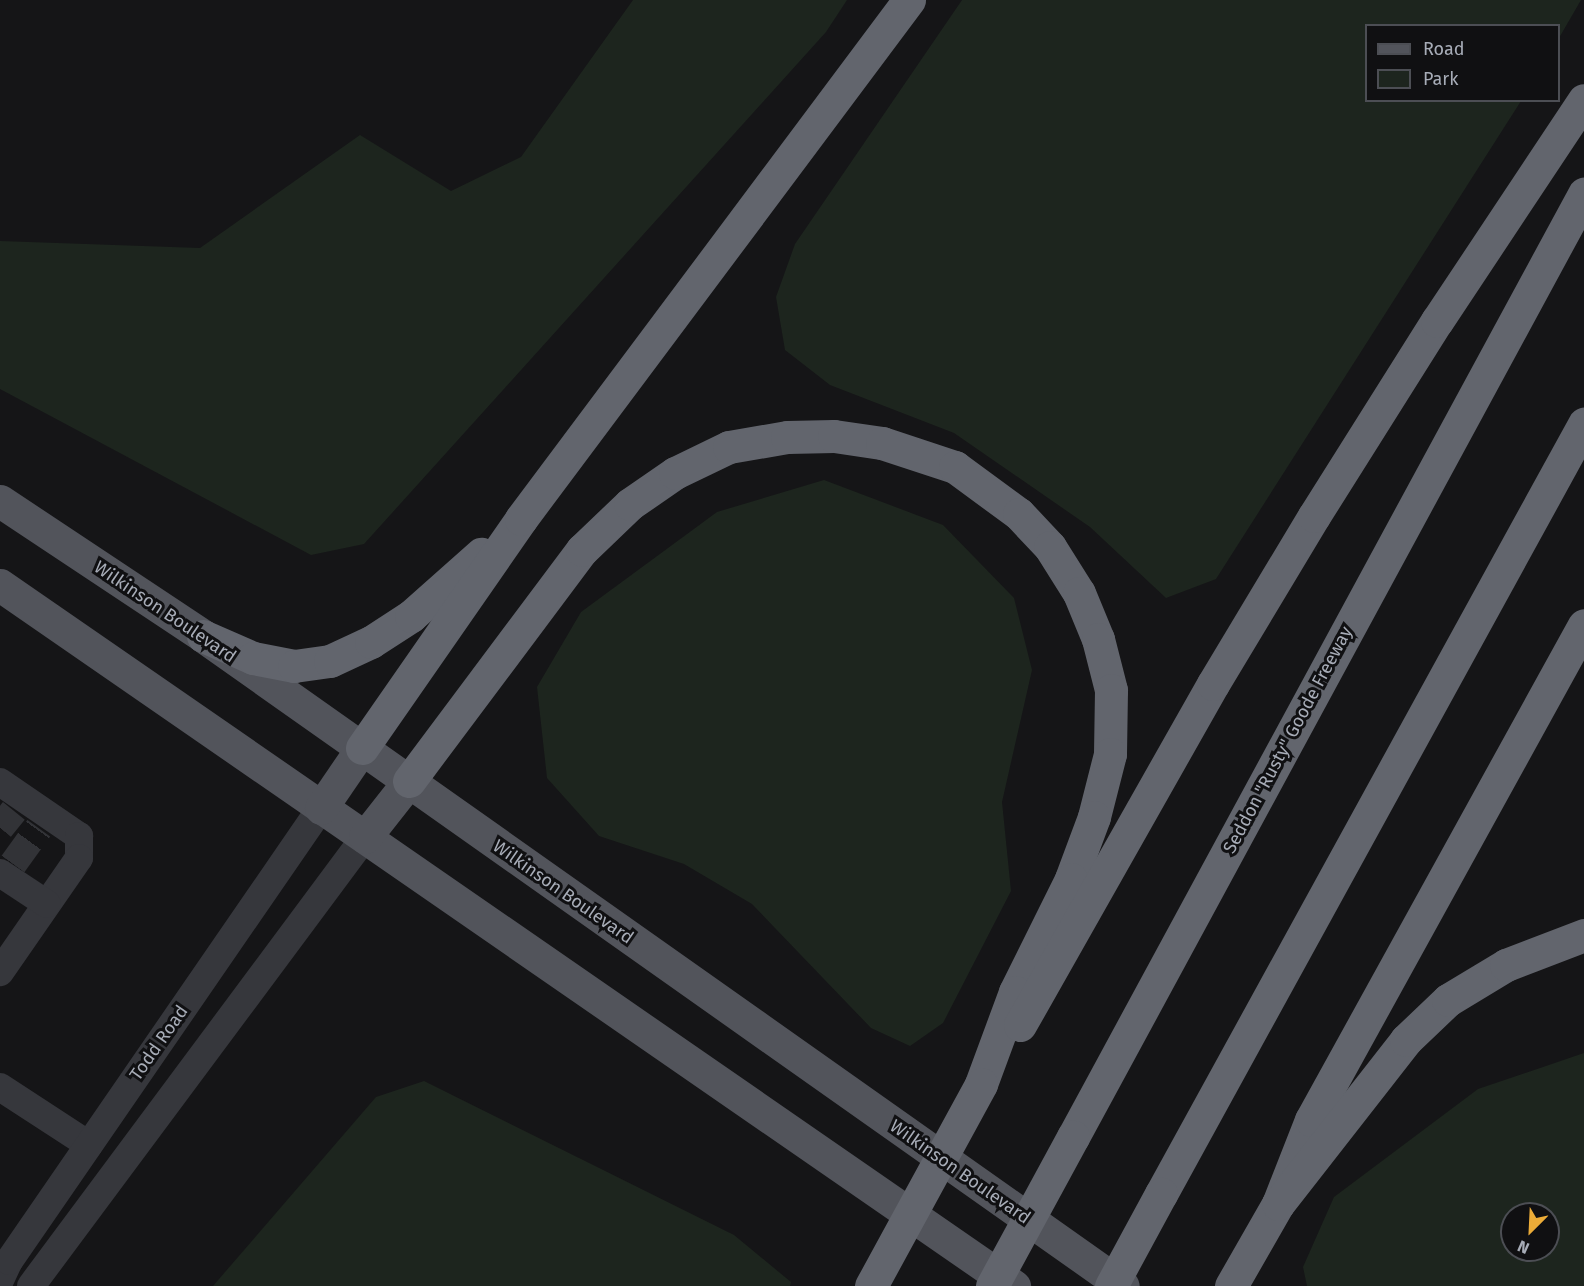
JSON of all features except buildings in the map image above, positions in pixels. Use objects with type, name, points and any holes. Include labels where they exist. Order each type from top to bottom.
[{"type":"highway","points":[[362,748],[520,519],[909,0]]},
{"type":"highway","points":[[871,1286],[981,1084],[1032,1008],[1213,684],[1314,516],[1437,321],[1584,100]]},
{"type":"highway","name":"Seddon \"Rusty\" Goode Freeway","points":[[992,1286],[1584,194]]},
{"type":"highway","points":[[1111,1286],[1584,424]]},
{"type":"highway","points":[[409,781],[582,550],[630,504],[675,473],[729,447],[787,436],[834,436],[882,443],[955,467],[1019,514],[1050,547],[1080,593],[1098,639],[1111,690],[1110,754],[1094,817],[1071,879],[1015,992],[981,1084]]},
{"type":"highway","points":[[203,636],[253,658],[294,666],[330,662],[371,642],[411,616],[520,519]]},
{"type":"highway","points":[[1278,1204],[1311,1120],[1584,625]]},
{"type":"highway","points":[[1231,1286],[1278,1204],[1406,1040],[1448,1000],[1506,965],[1584,936]]},
{"type":"main road","name":"Wilkinson Boulevard","points":[[0,501],[203,636],[1123,1286]]},
{"type":"main road","points":[[0,585],[1014,1286]]},
{"type":"main road","points":[[321,808],[362,748]]},
{"type":"main road","points":[[365,837],[409,781]]},
{"type":"street","points":[[0,783],[19,805],[44,822],[78,836],[79,858],[0,972]]},
{"type":"street","name":"Todd Road","points":[[0,1280],[9,1261],[321,808]]},
{"type":"street","points":[[31,1286],[365,837]]},
{"type":"street","points":[[6,871],[47,904]]},
{"type":"street","points":[[0,1087],[89,1145]]},
{"type":"green space","points":[[633,0],[847,0],[826,32],[364,544],[311,555],[0,389],[0,241],[200,248],[360,135],[451,191],[521,157]]},
{"type":"green space","points":[[962,0],[1581,0],[1560,36],[1560,24],[1365,24],[1365,102],[1520,102],[1216,579],[1166,598],[1090,527],[954,433],[830,385],[785,350],[776,297],[795,244]]},
{"type":"green space","points":[[824,480],[943,525],[1014,598],[1032,670],[1002,802],[1011,891],[943,1023],[910,1046],[871,1028],[752,904],[684,864],[599,836],[547,778],[537,687],[581,612],[717,512]]},
{"type":"green space","points":[[1584,1053],[1584,1286],[1307,1286],[1303,1267],[1334,1197],[1478,1089]]},
{"type":"green space","points":[[424,1081],[734,1235],[791,1282],[790,1286],[213,1286],[376,1097]]},
{"type":"tunnel","points":[[0,828],[14,811]]},
{"type":"tunnel","points":[[13,864],[39,828]]}]
